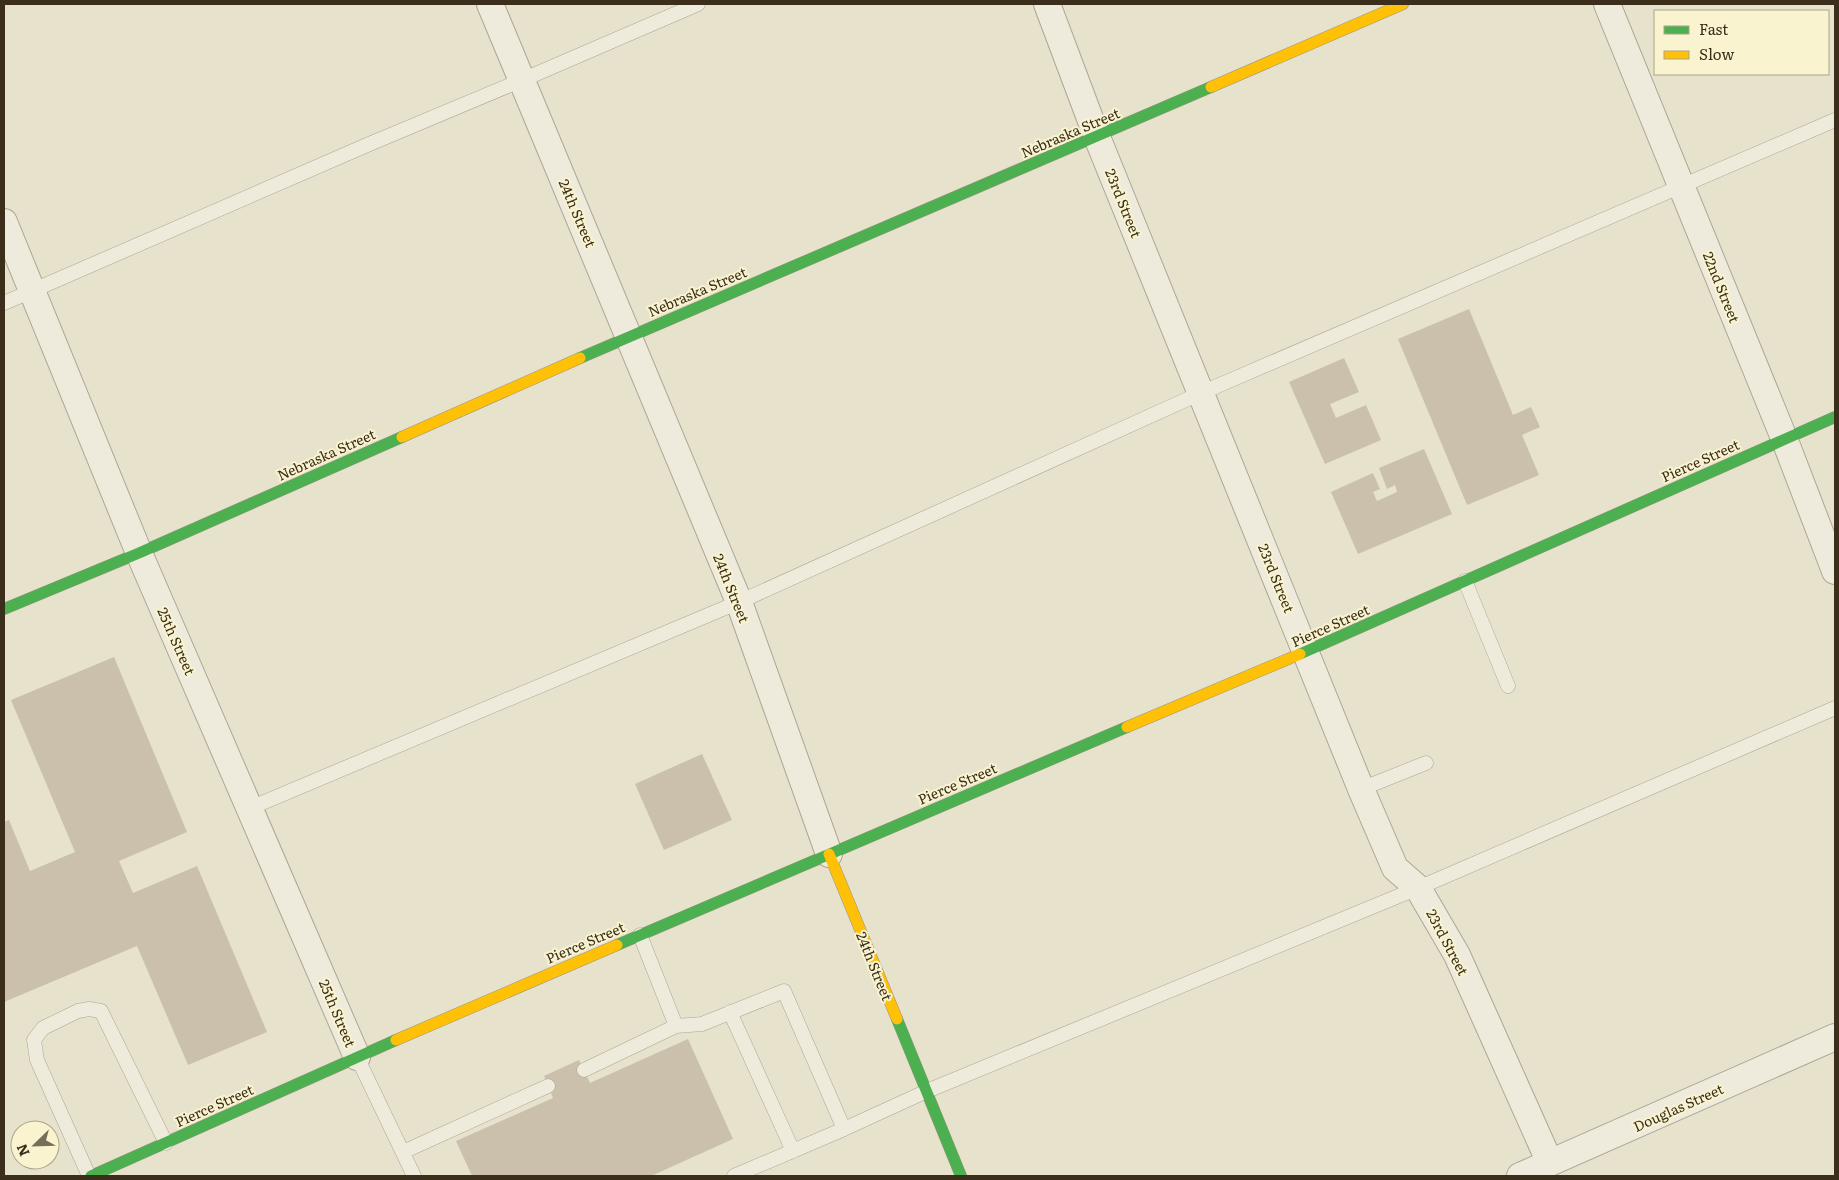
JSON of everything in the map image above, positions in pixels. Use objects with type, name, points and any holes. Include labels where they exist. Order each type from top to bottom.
[{"type":"main road","name":"Nebraska Street","points":[[4,609],[139,553],[629,336],[1097,137],[1403,4]]},
{"type":"main road","name":"Pierce Street","points":[[90,1176],[357,1057],[640,935],[1306,652],[1784,438],[1835,417]]},
{"type":"main road","name":"24th Street","points":[[829,854],[961,1176]]},
{"type":"street","name":"24th Street","points":[[490,4],[738,602],[829,854]]},
{"type":"street","name":"23rd Street","points":[[1046,4],[1097,137],[1361,789],[1395,868],[1418,888],[1457,955],[1550,1163]]},
{"type":"street","name":"22nd Street","points":[[1608,4],[1784,438],[1835,571]]},
{"type":"street","name":"25th Street","points":[[4,222],[139,553],[357,1057]]},
{"type":"street","name":"Douglas Street","points":[[1520,1176],[1835,1037]]},
{"type":"lane","points":[[4,303],[698,4]]},
{"type":"lane","points":[[250,808],[738,602],[1201,393],[1835,120]]},
{"type":"lane","points":[[1465,581],[1508,686]]},
{"type":"lane","points":[[734,1176],[844,1129],[926,1091],[1418,888],[1835,708]]},
{"type":"lane","points":[[1361,789],[1426,763]]},
{"type":"lane","points":[[640,935],[676,1026]]},
{"type":"lane","points":[[584,1070],[676,1026],[702,1024],[784,991],[844,1129]]},
{"type":"lane","points":[[90,1176],[37,1060],[34,1040],[43,1028],[78,1011],[89,1009],[101,1011],[166,1143]]},
{"type":"lane","points":[[730,1012],[793,1151]]},
{"type":"lane","points":[[357,1057],[414,1176]]},
{"type":"lane","points":[[403,1152],[548,1086]]},
{"type":"building","points":[[1469,309],[1513,415],[1531,407],[1540,427],[1522,435],[1539,475],[1467,505],[1398,339]]},
{"type":"building","points":[[1344,358],[1359,392],[1330,404],[1336,418],[1366,405],[1381,440],[1325,464],[1289,382]]},
{"type":"building","points":[[1424,449],[1452,514],[1358,554],[1331,492],[1373,473],[1380,489],[1373,492],[1377,501],[1397,492],[1395,485],[1387,489],[1379,468]]},
{"type":"building","points":[[114,657],[187,832],[119,861],[133,893],[197,866],[267,1032],[188,1065],[137,946],[4,1002],[4,822],[9,820],[30,871],[75,852],[11,700]]},
{"type":"building","points":[[702,754],[732,820],[664,850],[635,784]]},
{"type":"building","points":[[688,1039],[733,1139],[651,1176],[472,1176],[456,1141],[553,1098],[544,1076],[579,1060],[590,1083]]},
{"type":"traffic: fast","points":[[580,358],[1211,87]]},
{"type":"traffic: fast","points":[[1300,654],[1835,417]]},
{"type":"traffic: fast","points":[[4,609],[139,553],[402,437]]},
{"type":"traffic: fast","points":[[617,945],[1127,727]]},
{"type":"traffic: fast","points":[[897,1019],[961,1176]]},
{"type":"traffic: fast","points":[[91,1176],[396,1040]]},
{"type":"traffic: slow","points":[[1211,87],[1403,4]]},
{"type":"traffic: slow","points":[[402,437],[580,358]]},
{"type":"traffic: slow","points":[[1127,727],[1300,654]]},
{"type":"traffic: slow","points":[[829,854],[897,1019]]},
{"type":"traffic: slow","points":[[396,1040],[617,945]]}]
